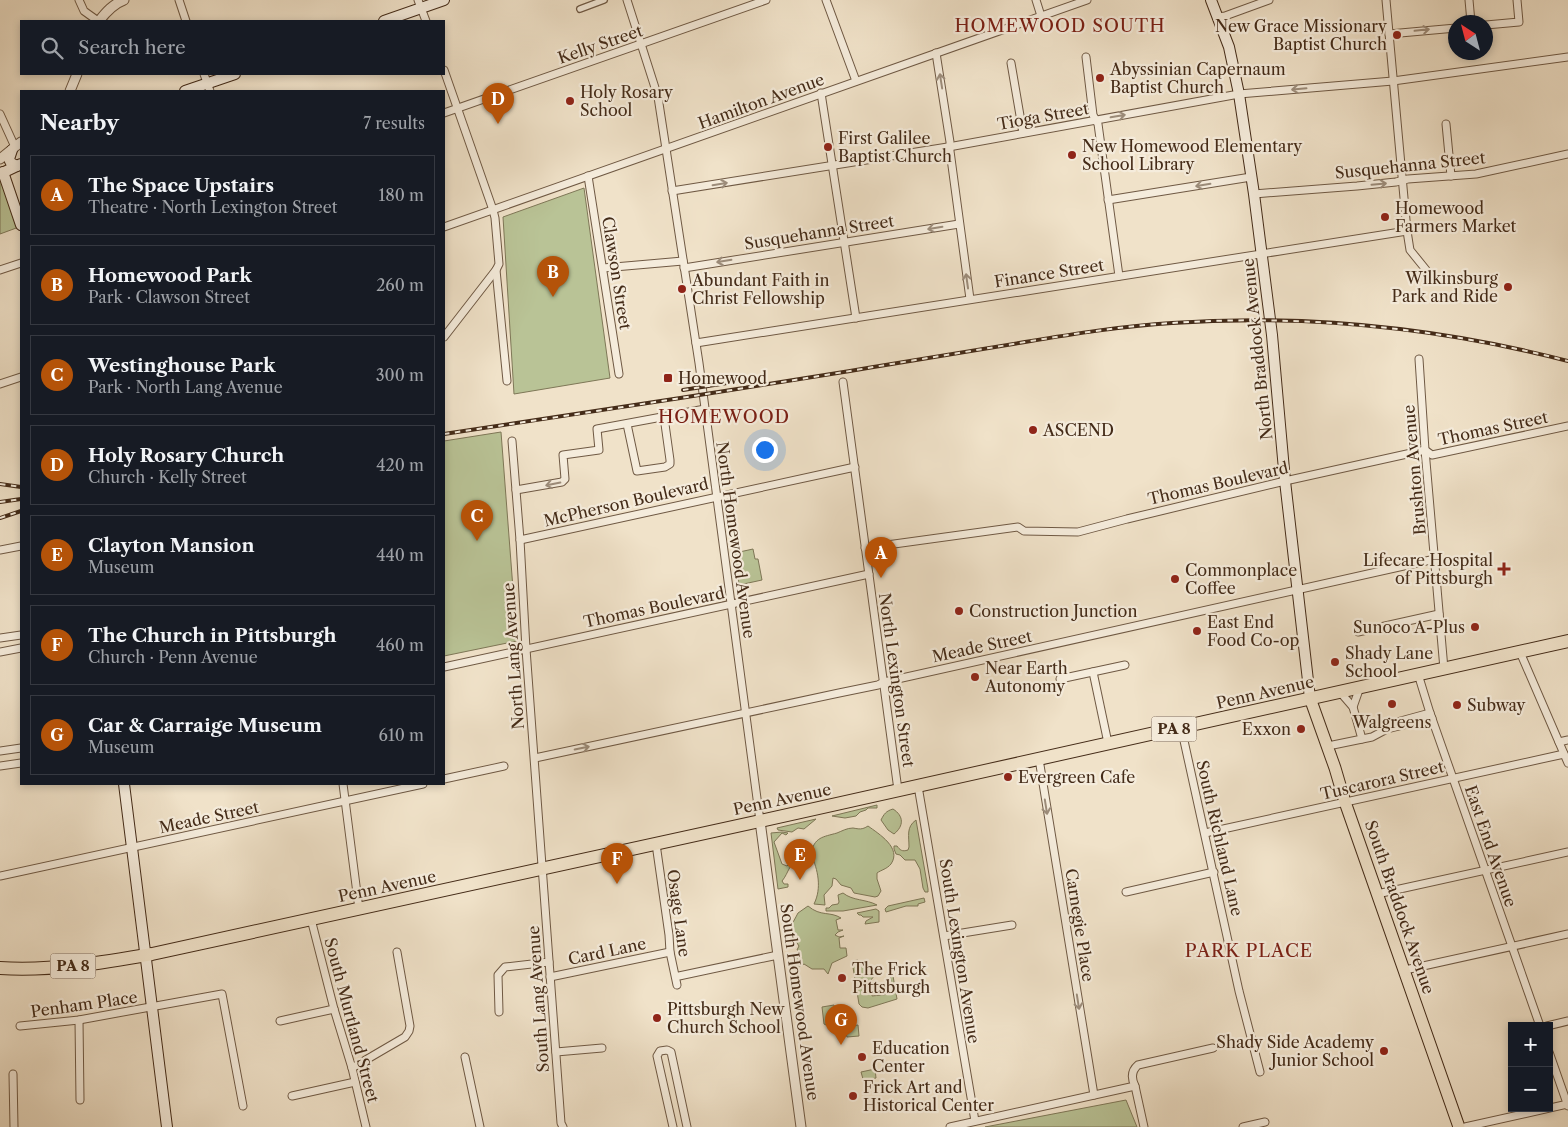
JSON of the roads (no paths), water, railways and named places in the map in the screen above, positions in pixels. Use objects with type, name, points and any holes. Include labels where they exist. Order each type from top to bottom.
[{"type":"highway","name":"Penn Avenue","points":[[0,968],[71,966],[146,955],[656,844],[1568,641]]},
{"type":"main road","points":[[386,20],[420,4],[444,0]]},
{"type":"main road","name":"North Braddock Avenue","points":[[1211,0],[1229,47],[1239,94],[1254,194],[1272,335],[1285,481],[1310,698]]},
{"type":"main road","points":[[189,90],[232,75]]},
{"type":"main road","points":[[16,146],[9,159],[12,163],[19,165]]},
{"type":"main road","points":[[19,165],[1,172],[20,222]]},
{"type":"main road","name":"South Braddock Avenue","points":[[1310,698],[1459,1127]]},
{"type":"main road","points":[[124,785],[166,1127]]},
{"type":"street","points":[[79,0],[84,11],[97,20]]},
{"type":"street","points":[[99,20],[106,12],[124,0]]},
{"type":"street","points":[[179,0],[186,20]]},
{"type":"street","points":[[580,9],[604,0]]},
{"type":"street","name":"North Homewood Avenue","points":[[627,0],[658,97],[696,343],[760,821]]},
{"type":"street","name":"Kelly Street","points":[[445,113],[766,0]]},
{"type":"street","points":[[826,0],[856,81]]},
{"type":"street","points":[[1036,0],[1041,16]]},
{"type":"street","name":"Hamilton Avenue","points":[[445,227],[1087,0]]},
{"type":"street","points":[[1218,17],[1269,0]]},
{"type":"street","points":[[1386,0],[1406,231],[1410,250],[1427,271]]},
{"type":"street","points":[[1469,0],[1470,15]]},
{"type":"street","points":[[1493,24],[1519,22],[1517,0]]},
{"type":"street","points":[[420,4],[426,20]]},
{"type":"street","points":[[1389,34],[1448,29]]},
{"type":"street","points":[[936,53],[970,300]]},
{"type":"street","points":[[1086,57],[1093,115],[1098,124],[1119,276]]},
{"type":"street","name":"Tioga Street","points":[[672,191],[950,147],[1239,94],[1393,80],[1568,57]]},
{"type":"street","points":[[1011,63],[1023,133]]},
{"type":"street","points":[[445,73],[493,210],[499,264],[445,336]]},
{"type":"street","points":[[70,90],[77,75]]},
{"type":"street","points":[[821,94],[856,318]]},
{"type":"street","points":[[0,114],[16,146],[0,159]]},
{"type":"street","points":[[1446,124],[1451,176]]},
{"type":"street","name":"Susquehanna Street","points":[[1254,194],[1476,174],[1568,154]]},
{"type":"street","name":"Clawson Street","points":[[588,176],[619,374]]},
{"type":"street","points":[[1108,200],[1251,177]]},
{"type":"street","name":"Susquehanna Street","points":[[603,268],[683,265],[959,224]]},
{"type":"street","name":"Finance Street","points":[[696,343],[1406,231]]},
{"type":"street","points":[[0,270],[20,263]]},
{"type":"street","points":[[496,270],[507,381]]},
{"type":"street","name":"Brushton Avenue","points":[[1419,359],[1444,669]]},
{"type":"street","points":[[0,384],[20,377]]},
{"type":"street","name":"North Lexington Street","points":[[844,382],[898,790]]},
{"type":"street","points":[[516,490],[565,480],[563,455],[599,450],[598,429],[705,409]]},
{"type":"street","points":[[627,424],[638,471],[665,467],[670,464],[670,460],[664,417]]},
{"type":"street","name":"Thomas Street","points":[[1425,450],[1432,454],[1568,426]]},
{"type":"street","name":"North Lang Avenue","points":[[512,441],[542,869]]},
{"type":"street","name":"Thomas Boulevard","points":[[865,548],[1018,527],[1024,531],[1078,532],[1285,481],[1425,450]]},
{"type":"street","name":"McPherson Boulevard","points":[[520,540],[855,466]]},
{"type":"street","points":[[0,550],[20,546]]},
{"type":"street","name":"Meade Street","points":[[534,758],[878,685],[884,682],[1435,559]]},
{"type":"street","name":"Thomas Boulevard","points":[[445,667],[869,574]]},
{"type":"street","points":[[1358,632],[1439,614]]},
{"type":"street","points":[[0,638],[20,635]]},
{"type":"street","points":[[10,637],[12,650]]},
{"type":"street","points":[[0,652],[20,648]]},
{"type":"street","points":[[1520,652],[1568,763]]},
{"type":"street","points":[[1060,679],[1125,665]]},
{"type":"street","points":[[1093,672],[1108,743]]},
{"type":"street","name":"East End Avenue","points":[[1418,674],[1539,1022]]},
{"type":"street","points":[[1352,707],[1360,687]]},
{"type":"street","points":[[1340,692],[1352,707],[1362,739]]},
{"type":"street","points":[[1328,746],[1372,737],[1387,729],[1431,716]]},
{"type":"street","name":"South Richland Lane","points":[[1181,727],[1239,991],[1260,1072]]},
{"type":"street","points":[[1559,742],[1568,740]]},
{"type":"street","points":[[0,751],[20,748]]},
{"type":"street","name":"Tuscarora Street","points":[[1205,833],[1564,754]]},
{"type":"street","name":"Carnegie Place","points":[[1039,759],[1094,1095]]},
{"type":"street","points":[[0,766],[20,763]]},
{"type":"street","points":[[445,779],[504,766]]},
{"type":"street","points":[[343,785],[359,909]]},
{"type":"street","name":"Meade Street","points":[[0,876],[418,785]]},
{"type":"street","name":"South Lexington Avenue","points":[[918,786],[975,1121]]},
{"type":"street","name":"South Homewood Avenue","points":[[760,821],[801,1127]]},
{"type":"street","name":"Osage Lane","points":[[656,844],[670,952],[677,985]]},
{"type":"street","points":[[1377,894],[1568,852]]},
{"type":"street","name":"South Lang Avenue","points":[[542,869],[562,1127]]},
{"type":"street","points":[[1126,892],[1214,872]]},
{"type":"street","name":"South Murtland Street","points":[[311,919],[334,1009],[352,1068],[366,1127]]},
{"type":"street","points":[[944,936],[1012,925]]},
{"type":"street","points":[[1405,970],[1568,934]]},
{"type":"street","points":[[352,1068],[406,1037],[409,1031],[410,1026],[397,952]]},
{"type":"street","name":"Card Lane","points":[[550,977],[670,952]]},
{"type":"street","points":[[679,976],[778,955]]},
{"type":"street","points":[[499,1012],[498,975],[505,967],[549,962]]},
{"type":"street","name":"Penham Place","points":[[20,1026],[79,1020],[222,994],[243,1106]]},
{"type":"street","points":[[280,1021],[334,1009]]},
{"type":"street","points":[[79,1020],[80,1100]]},
{"type":"street","points":[[1553,1024],[1568,1021]]},
{"type":"street","points":[[556,1052],[602,1048]]},
{"type":"street","points":[[1144,1127],[1136,1086],[1133,1081],[1132,1074],[1134,1068],[1138,1065],[1213,1048]]},
{"type":"street","points":[[673,1127],[657,1056],[660,1051],[667,1050],[671,1052],[687,1127]]},
{"type":"street","points":[[465,1057],[480,1127]]},
{"type":"street","points":[[1465,1127],[1568,1105],[1553,1063]]},
{"type":"street","points":[[13,1074],[14,1127]]},
{"type":"street","points":[[292,1096],[355,1082]]},
{"type":"street","points":[[950,1127],[1136,1086]]},
{"type":"street","points":[[1243,1127],[1265,1122]]},
{"type":"railway","points":[[445,434],[1079,333],[1172,323],[1272,320],[1372,326],[1471,340],[1568,361]]},
{"type":"railway","points":[[683,390],[733,382]]},
{"type":"railway","points":[[0,484],[20,487]]},
{"type":"railway","points":[[0,502],[20,499]]},
{"type":"railway","points":[[0,518],[20,511]]},
{"type":"place","name":"New Grace Missionary Baptist Church","points":[[1397,35]]},
{"type":"place","name":"Abyssinian Capernaum Baptist Church","points":[[1100,78]]},
{"type":"place","name":"Holy Rosary School","points":[[570,101]]},
{"type":"place","name":"Holy Rosary Church","points":[[498,124]]},
{"type":"place","name":"First Galilee Baptist Church","points":[[828,147]]},
{"type":"place","name":"New Homewood Elementary School Library","points":[[1072,155]]},
{"type":"place","name":"Homewood Farmers Market","points":[[1385,217]]},
{"type":"place","name":"Wilkinsburg Park and Ride","points":[[1508,287]]},
{"type":"place","name":"Abundant Faith in Christ Fellowship","points":[[682,289]]},
{"type":"place","name":"Homewood Park","points":[[553,297]]},
{"type":"place","name":"Homewood","points":[[668,378]]},
{"type":"place","name":"ASCEND","points":[[1033,430]]},
{"type":"place","name":"Westinghouse Park","points":[[477,541]]},
{"type":"place","name":"Lifecare Hospital of Pittsburgh","points":[[1504,569]]},
{"type":"place","name":"The Space Upstairs","points":[[881,578]]},
{"type":"place","name":"Commonplace Coffee","points":[[1175,579]]},
{"type":"place","name":"Construction Junction","points":[[959,611]]},
{"type":"place","name":"Sunoco A-Plus","points":[[1475,627]]},
{"type":"place","name":"East End Food Co-op","points":[[1197,631]]},
{"type":"place","name":"Shady Lane School","points":[[1335,662]]},
{"type":"place","name":"Near Earth Autonomy","points":[[975,677]]},
{"type":"place","name":"Walgreens","points":[[1392,704]]},
{"type":"place","name":"Subway","points":[[1457,705]]},
{"type":"place","name":"Exxon","points":[[1301,729]]},
{"type":"place","name":"Evergreen Cafe","points":[[1008,777]]},
{"type":"place","name":"Clayton Mansion","points":[[800,880]]},
{"type":"place","name":"The Church in Pittsburgh","points":[[617,884]]},
{"type":"place","name":"The Frick Pittsburgh","points":[[842,978]]},
{"type":"place","name":"Pittsburgh New Church School","points":[[657,1018]]},
{"type":"place","name":"Car & Carraige Museum","points":[[841,1045]]},
{"type":"place","name":"Shady Side Academy Junior School","points":[[1384,1051]]},
{"type":"place","name":"Education Center","points":[[862,1057]]},
{"type":"place","name":"Frick Art and Historical Center","points":[[853,1096]]},
{"type":"district","name":"HOMEWOOD SOUTH","points":[[1060,26]]},
{"type":"district","name":"HOMEWOOD","points":[[724,417]]},
{"type":"district","name":"PARK PLACE","points":[[1249,951]]}]
